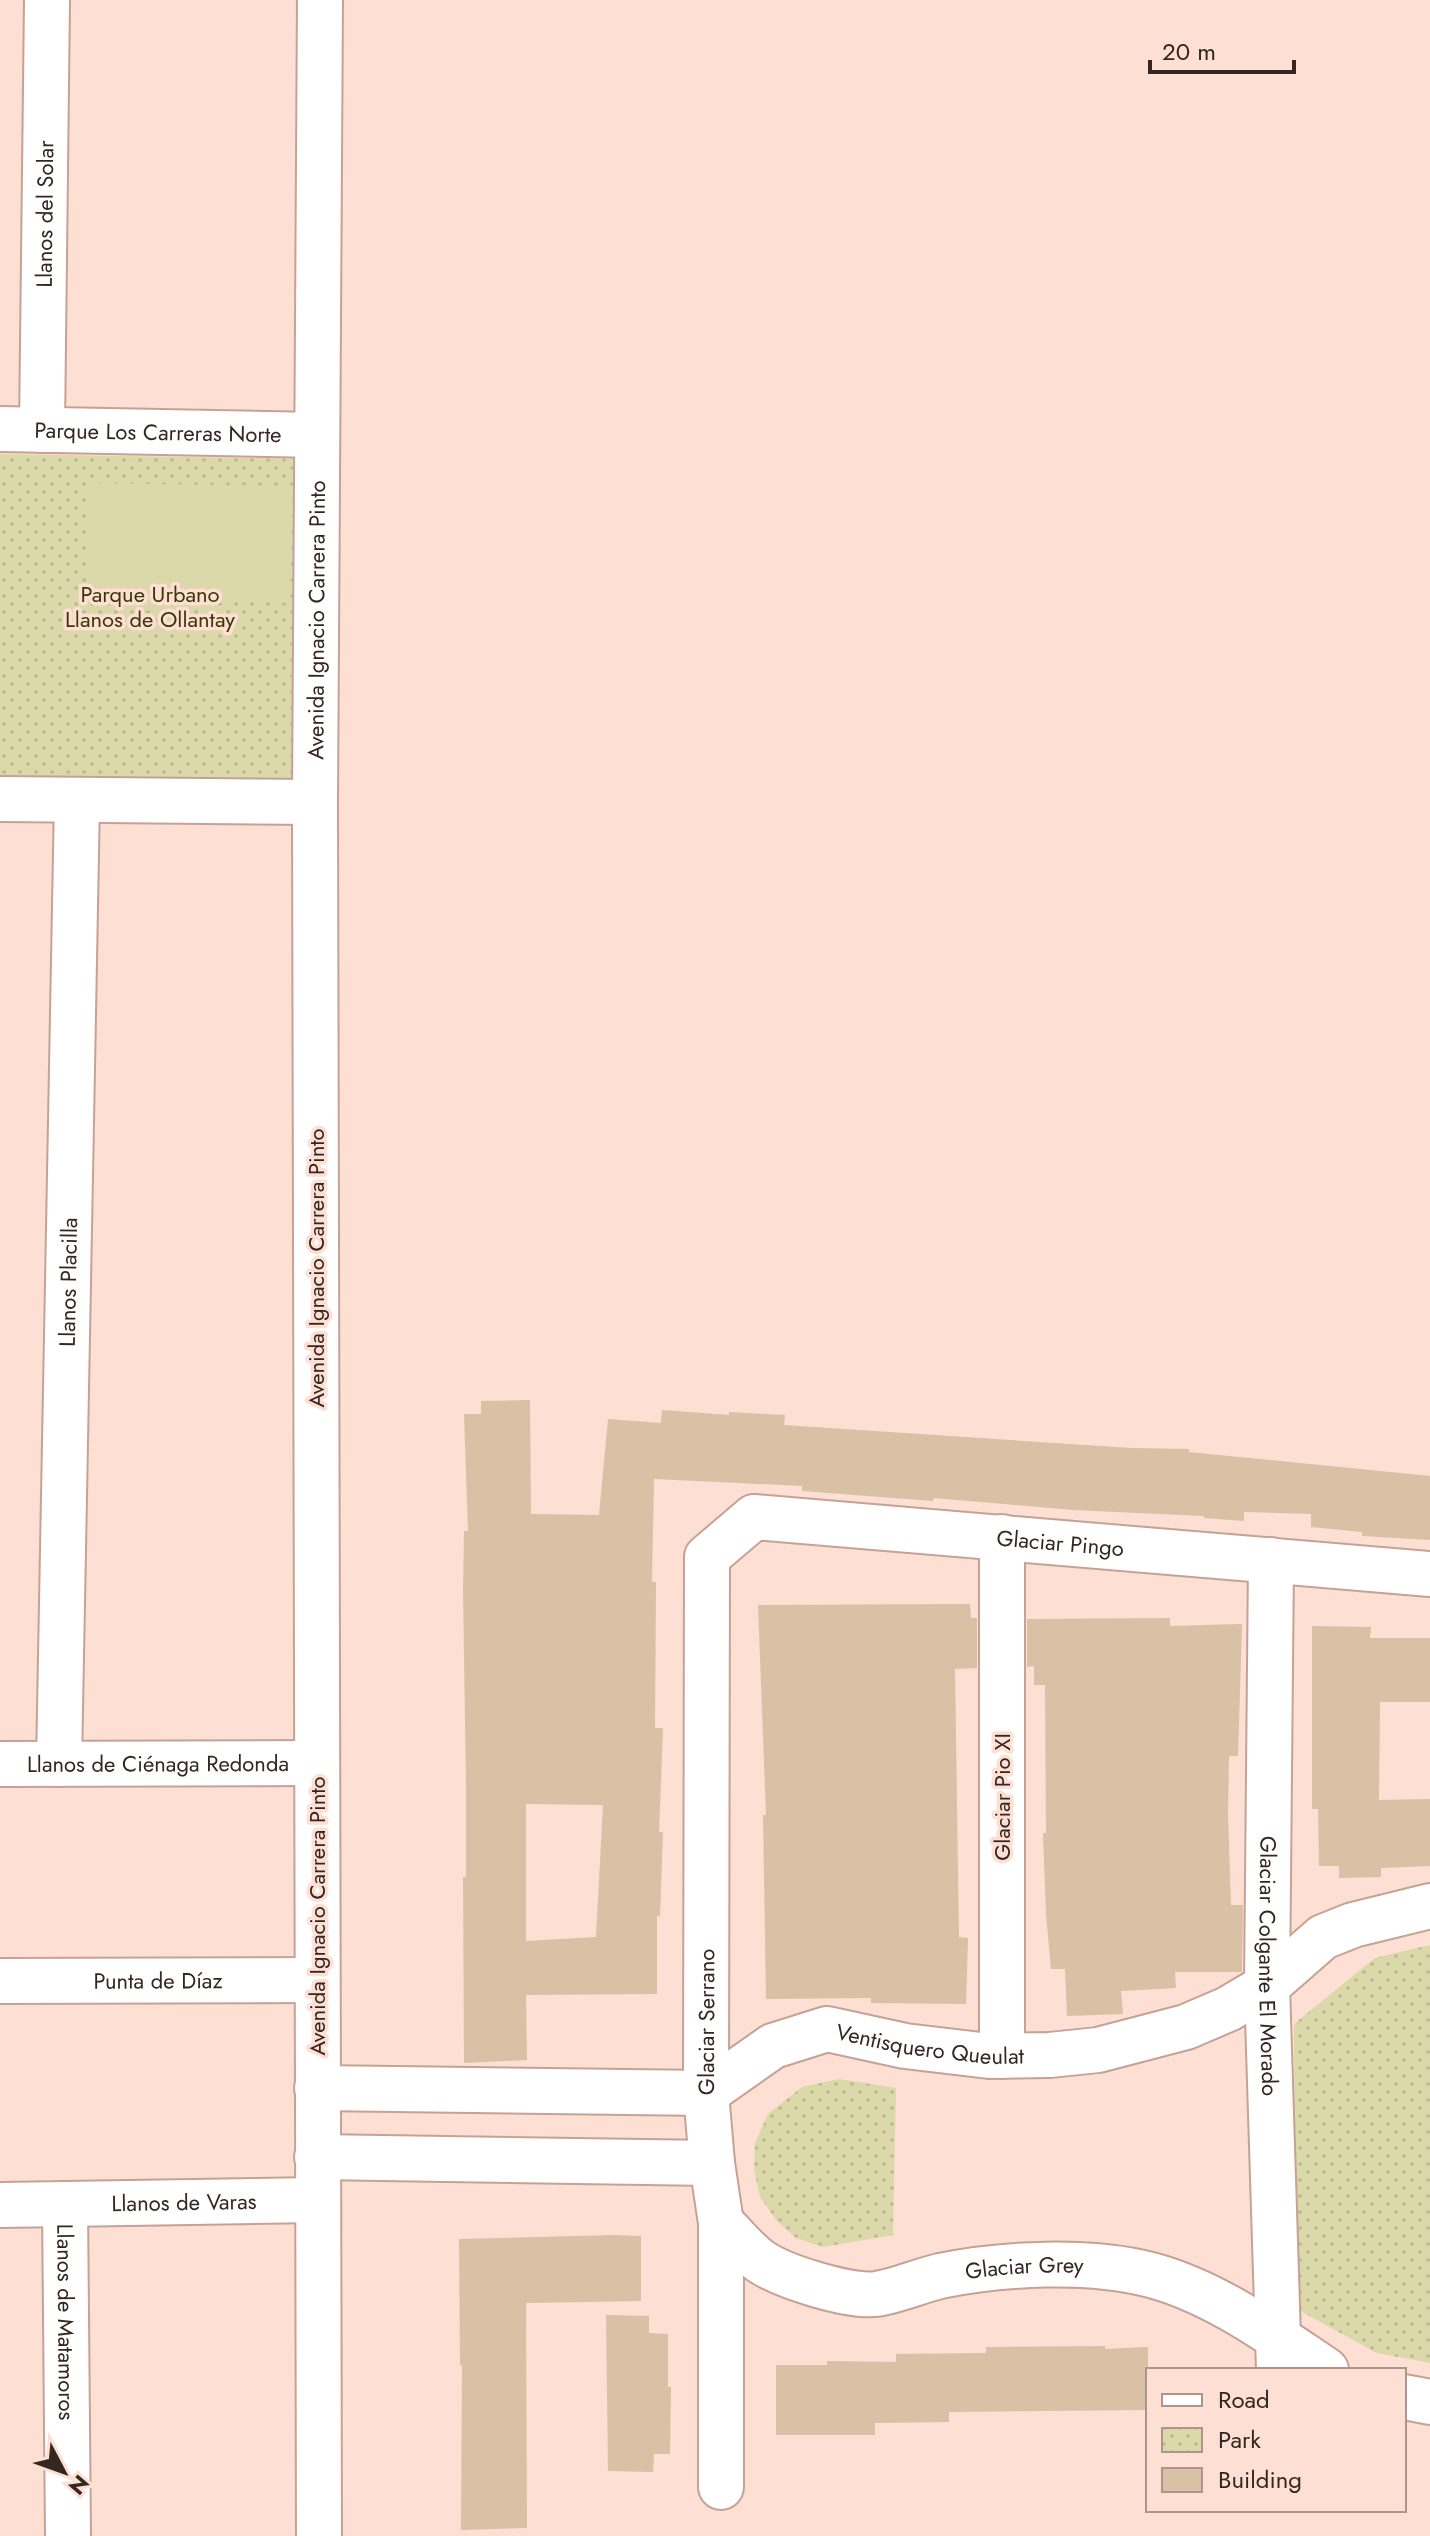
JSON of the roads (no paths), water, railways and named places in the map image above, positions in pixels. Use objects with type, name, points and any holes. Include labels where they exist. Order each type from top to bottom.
[{"type":"street","name":"Llanos del Solar","points":[[21,429],[47,0]]},
{"type":"street","name":"Avenida Ignacio Carrera Pinto","points":[[319,2536],[315,802],[320,0]]},
{"type":"street","name":"Parque Los Carreras Norte","points":[[21,429],[317,435]]},
{"type":"street","points":[[0,799],[315,802]]},
{"type":"street","name":"Llanos Placilla","points":[[59,1764],[77,800]]},
{"type":"street","name":"Glaciar Pingo","points":[[707,1557],[754,1517],[1430,1574]]},
{"type":"street","name":"Glaciar Pio XI","points":[[1002,1537],[1002,2056]]},
{"type":"street","name":"Glaciar Serrano","points":[[707,1557],[706,2093],[721,2223],[721,2487]]},
{"type":"street","name":"Glaciar Colgante El Morado","points":[[1271,1560],[1267,1986],[1279,2354]]},
{"type":"street","name":"Llanos de Ciénaga Redonda","points":[[0,1764],[317,1763]]},
{"type":"street","name":"Ventisquero Queulat","points":[[706,2093],[773,2046],[827,2029],[905,2046],[1002,2056],[1098,2050],[1142,2040],[1186,2027],[1228,2009],[1267,1986],[1323,1937],[1353,1925],[1430,1906]]},
{"type":"street","name":"Punta de Díaz","points":[[0,1981],[317,1980]]},
{"type":"street","points":[[317,2088],[706,2093]]},
{"type":"street","points":[[317,2157],[712,2163]]},
{"type":"street","name":"Llanos de Varas","points":[[0,2205],[318,2200]]},
{"type":"street","name":"Llanos de Matamoros","points":[[65,2204],[68,2536]]},
{"type":"street","name":"Glaciar Grey","points":[[721,2223],[760,2261],[810,2284],[874,2294],[939,2276],[1005,2266],[1084,2266],[1150,2275],[1208,2297],[1279,2354],[1320,2368]]},
{"type":"street","points":[[1406,2397],[1430,2402]]},
{"type":"park label","name":"Parque Urbano Llanos de Ollantay","points":[[150,606]]}]
